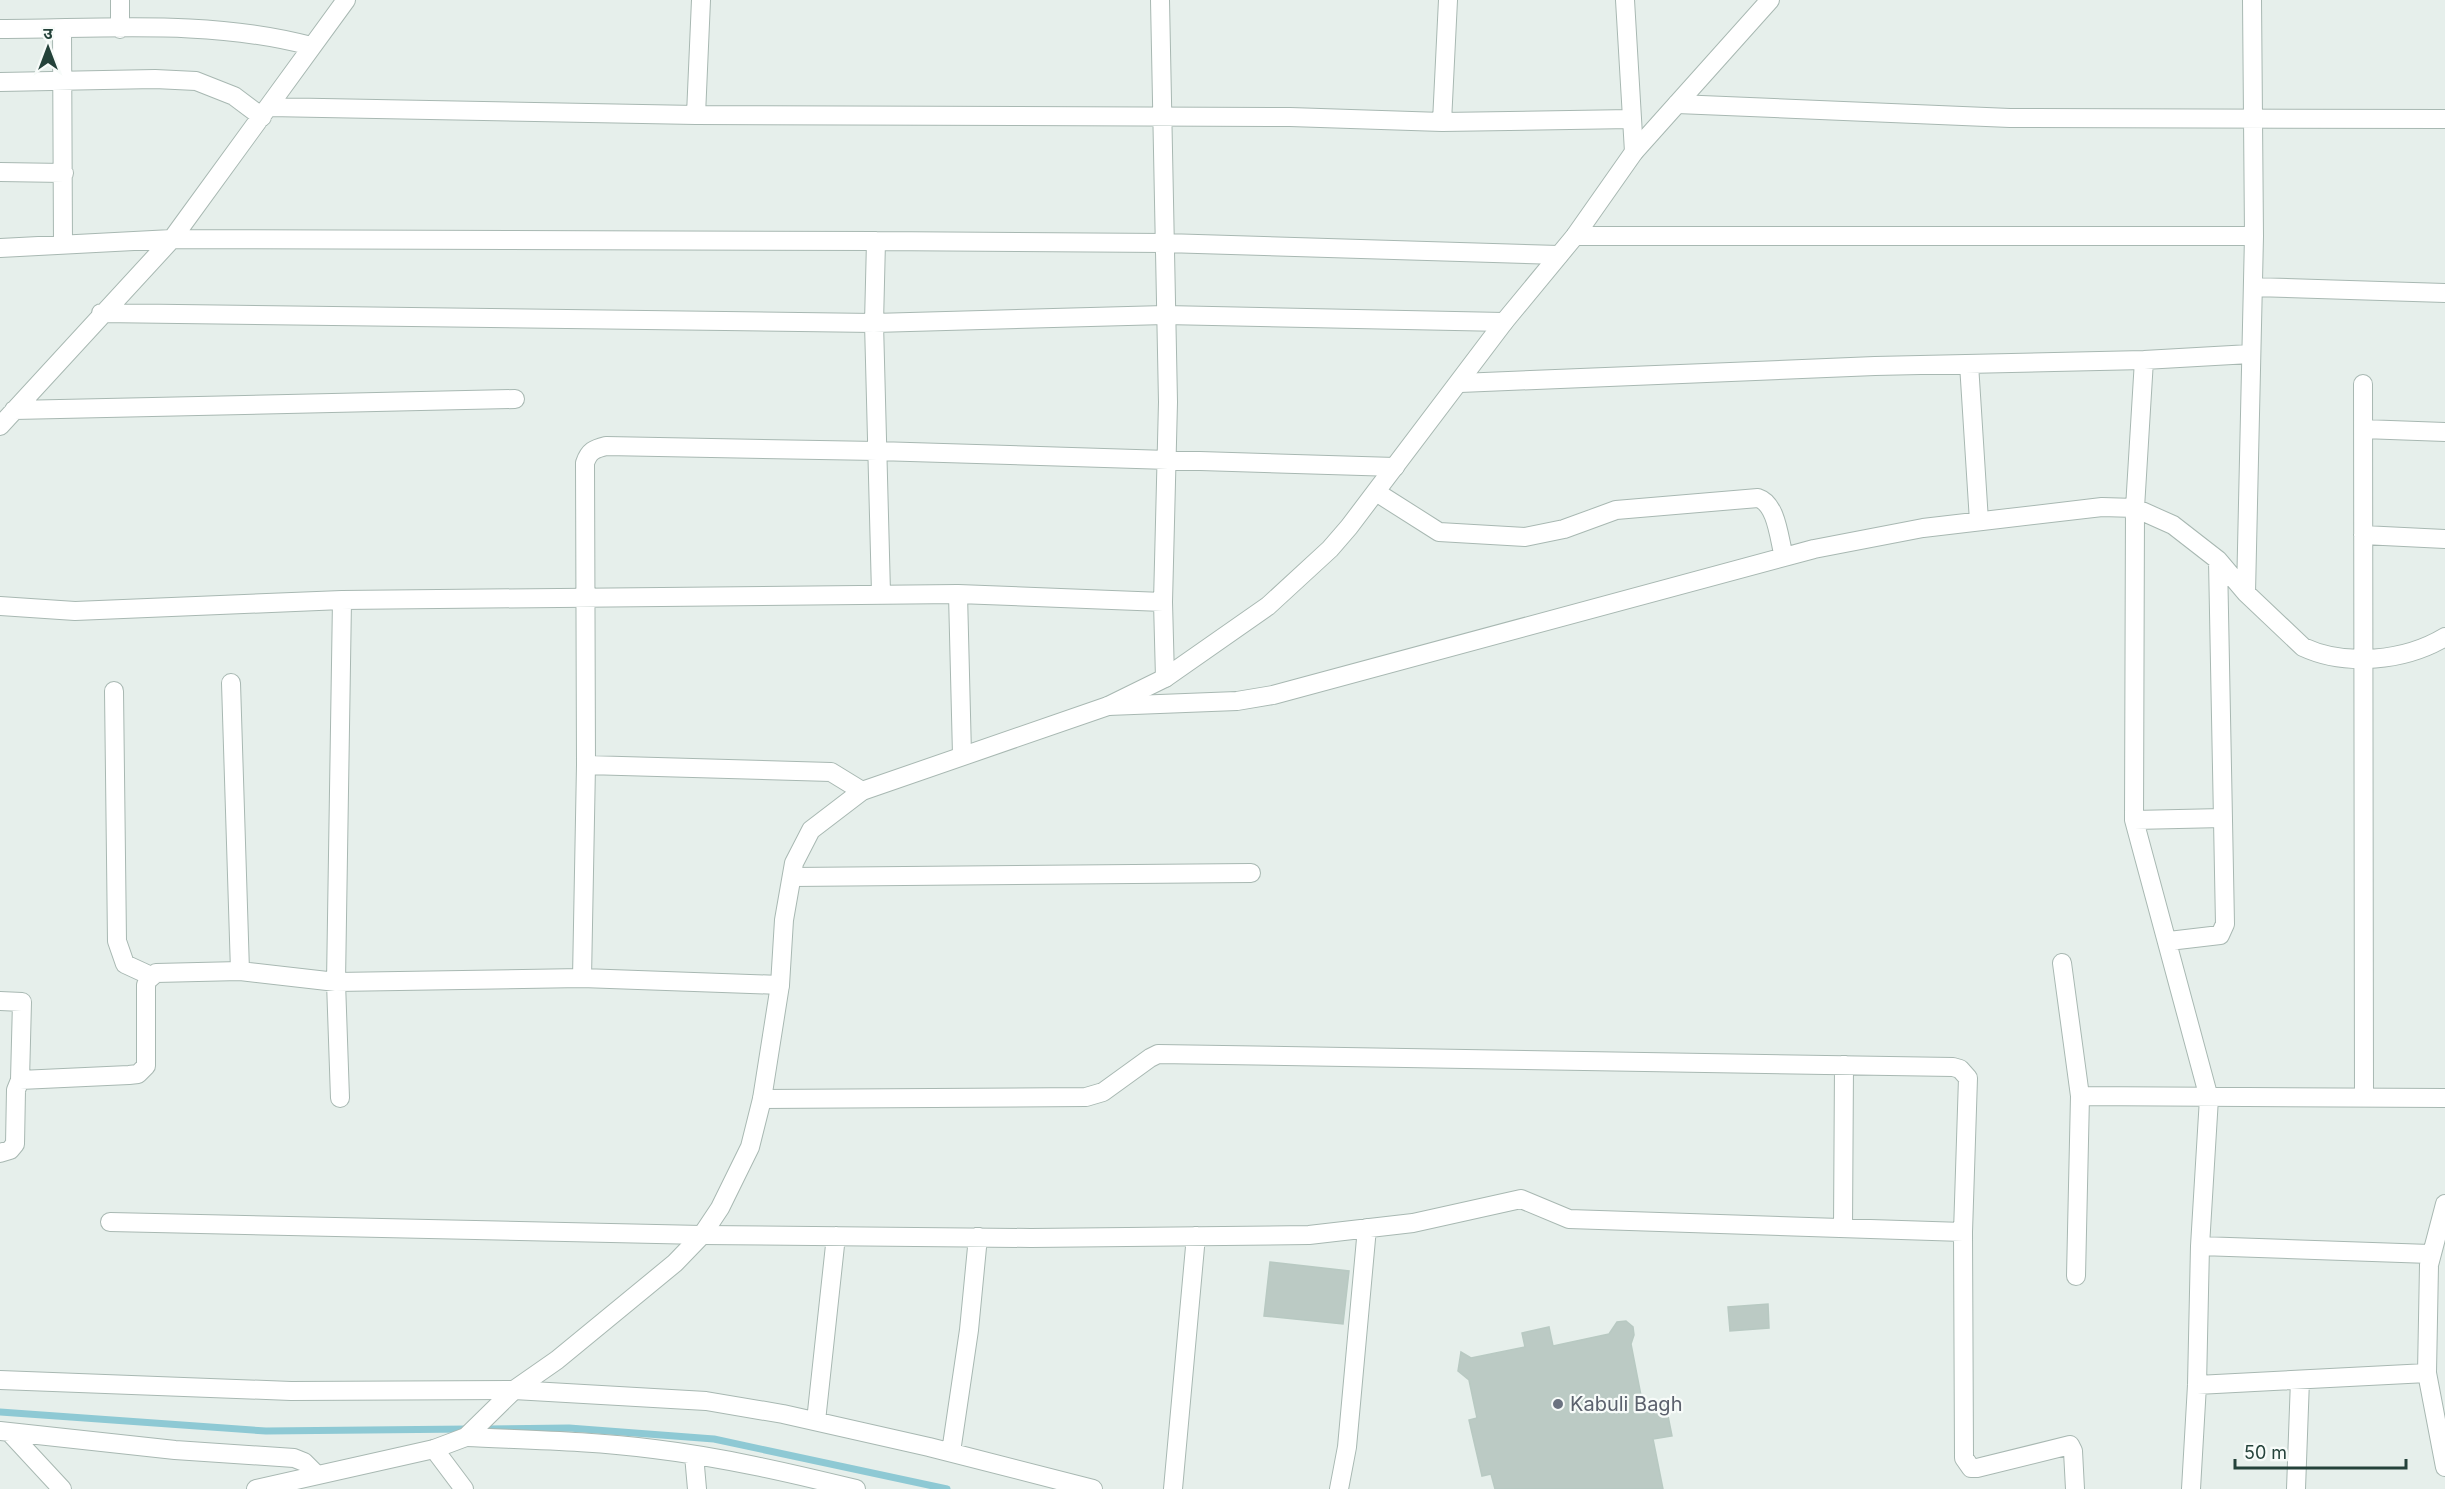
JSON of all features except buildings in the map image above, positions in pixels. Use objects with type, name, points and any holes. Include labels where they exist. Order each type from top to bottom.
[{"type":"street","points":[[120,0],[120,29]]},
{"type":"street","points":[[5,418],[171,239],[346,0]]},
{"type":"street","points":[[696,115],[701,0]]},
{"type":"street","points":[[1160,0],[1167,460],[1163,602],[1165,678]]},
{"type":"street","points":[[1442,122],[1448,0]]},
{"type":"street","points":[[1625,0],[1634,152]]},
{"type":"street","points":[[256,1489],[434,1449],[469,1435],[510,1394],[557,1360],[675,1263],[702,1235],[720,1208],[750,1147],[762,1099],[780,985],[784,920],[792,877],[800,847],[812,830],[862,791],[1108,706],[1165,678],[1268,606],[1330,549],[1460,383],[1504,322],[1575,236],[1634,152],[1770,0]]},
{"type":"street","points":[[2246,593],[2254,236],[2251,117],[2252,0]]},
{"type":"street","points":[[0,29],[209,28],[276,36],[311,45]]},
{"type":"street","points":[[62,29],[63,245]]},
{"type":"street","points":[[0,82],[155,79],[196,81],[234,96],[265,112],[1161,115],[1442,122],[1631,119]]},
{"type":"street","points":[[1677,104],[2010,118],[2445,119]]},
{"type":"street","points":[[0,172],[64,173]]},
{"type":"street","points":[[1575,236],[2254,236]]},
{"type":"street","points":[[0,248],[171,239],[876,241],[1165,243],[1558,255]]},
{"type":"street","points":[[876,241],[874,322],[881,593]]},
{"type":"street","points":[[2253,287],[2445,293]]},
{"type":"street","points":[[101,313],[874,322],[1165,315],[1504,322]]},
{"type":"street","points":[[1460,383],[1969,364],[2144,360],[2250,354]]},
{"type":"street","points":[[2144,360],[2135,508],[2134,820],[2169,941],[2210,1098],[2200,1246],[2197,1386],[2191,1489]]},
{"type":"street","points":[[1969,364],[1979,521]]},
{"type":"street","points":[[2362,384],[2364,1098]]},
{"type":"street","points":[[5,418],[515,399]]},
{"type":"street","points":[[2362,429],[2445,432]]},
{"type":"street","points":[[582,978],[586,765],[585,463],[588,454],[594,449],[606,446],[877,451],[1395,467]]},
{"type":"street","points":[[1376,492],[1439,532],[1525,537],[1564,529],[1602,513],[1616,510],[1758,498],[1765,500],[1771,507],[1784,557]]},
{"type":"street","points":[[1108,706],[1237,701],[1273,695],[1784,557],[1871,536],[2102,507],[2135,508],[2173,525],[2218,560],[2246,593],[2303,647],[2327,656],[2362,660],[2400,654],[2445,637]]},
{"type":"street","points":[[2362,535],[2445,539]]},
{"type":"street","points":[[2169,941],[2220,935],[2225,924],[2218,560]]},
{"type":"street","points":[[0,606],[75,611],[342,600],[881,593],[1163,602]]},
{"type":"street","points":[[958,594],[962,755]]},
{"type":"street","points":[[340,1098],[336,981],[342,600]]},
{"type":"street","points":[[231,683],[240,971]]},
{"type":"street","points":[[114,691],[117,941],[125,964],[151,976]]},
{"type":"street","points":[[586,765],[831,772],[862,791]]},
{"type":"street","points":[[2134,820],[2223,818]]},
{"type":"street","points":[[792,877],[1251,873]]},
{"type":"street","points":[[2062,963],[2080,1096],[2076,1276]]},
{"type":"street","points":[[20,1080],[129,1075],[142,1070],[146,1066],[146,985],[151,976],[156,973],[240,971],[336,981],[582,978],[780,985]]},
{"type":"street","points":[[0,1001],[22,1002],[20,1080],[16,1090],[15,1144],[10,1150],[0,1153]]},
{"type":"street","points":[[762,1099],[1086,1097],[1103,1092],[1158,1054],[1953,1067],[1966,1074],[1963,1232],[1964,1458],[1971,1468],[1977,1468],[2070,1445],[2073,1451],[2075,1489]]},
{"type":"street","points":[[1843,1228],[1844,1065]]},
{"type":"street","points":[[2080,1096],[2445,1098]]},
{"type":"street","points":[[110,1222],[702,1235],[978,1237],[1309,1235],[1413,1223],[1521,1198],[1569,1219],[1963,1232]]},
{"type":"street","points":[[2445,1204],[2430,1254],[2433,1366],[2445,1467]]},
{"type":"street","points":[[1339,1489],[1347,1447],[1367,1228]]},
{"type":"street","points":[[816,1421],[836,1236]]},
{"type":"street","points":[[1173,1489],[1196,1236]]},
{"type":"street","points":[[951,1452],[969,1330],[978,1237]]},
{"type":"street","points":[[2200,1246],[2430,1254]]},
{"type":"street","points":[[2197,1386],[2300,1380],[2433,1366]]},
{"type":"street","points":[[0,1380],[291,1391],[510,1394],[706,1401],[816,1421],[951,1452],[1093,1489]]},
{"type":"street","points":[[2296,1489],[2300,1380]]},
{"type":"street","points":[[5,1432],[294,1458],[304,1462],[316,1474]]},
{"type":"street","points":[[5,1432],[62,1489]]},
{"type":"street","points":[[469,1435],[566,1441],[694,1455],[856,1489]]},
{"type":"street","points":[[434,1449],[464,1489]]},
{"type":"street","points":[[694,1455],[697,1489]]},
{"type":"waterway","points":[[0,1412],[266,1431],[468,1429]]},
{"type":"waterway","points":[[485,1429],[569,1428],[714,1439],[947,1489]]},
{"type":"place","name":"Kabuli Bagh","points":[[1558,1404]]}]
